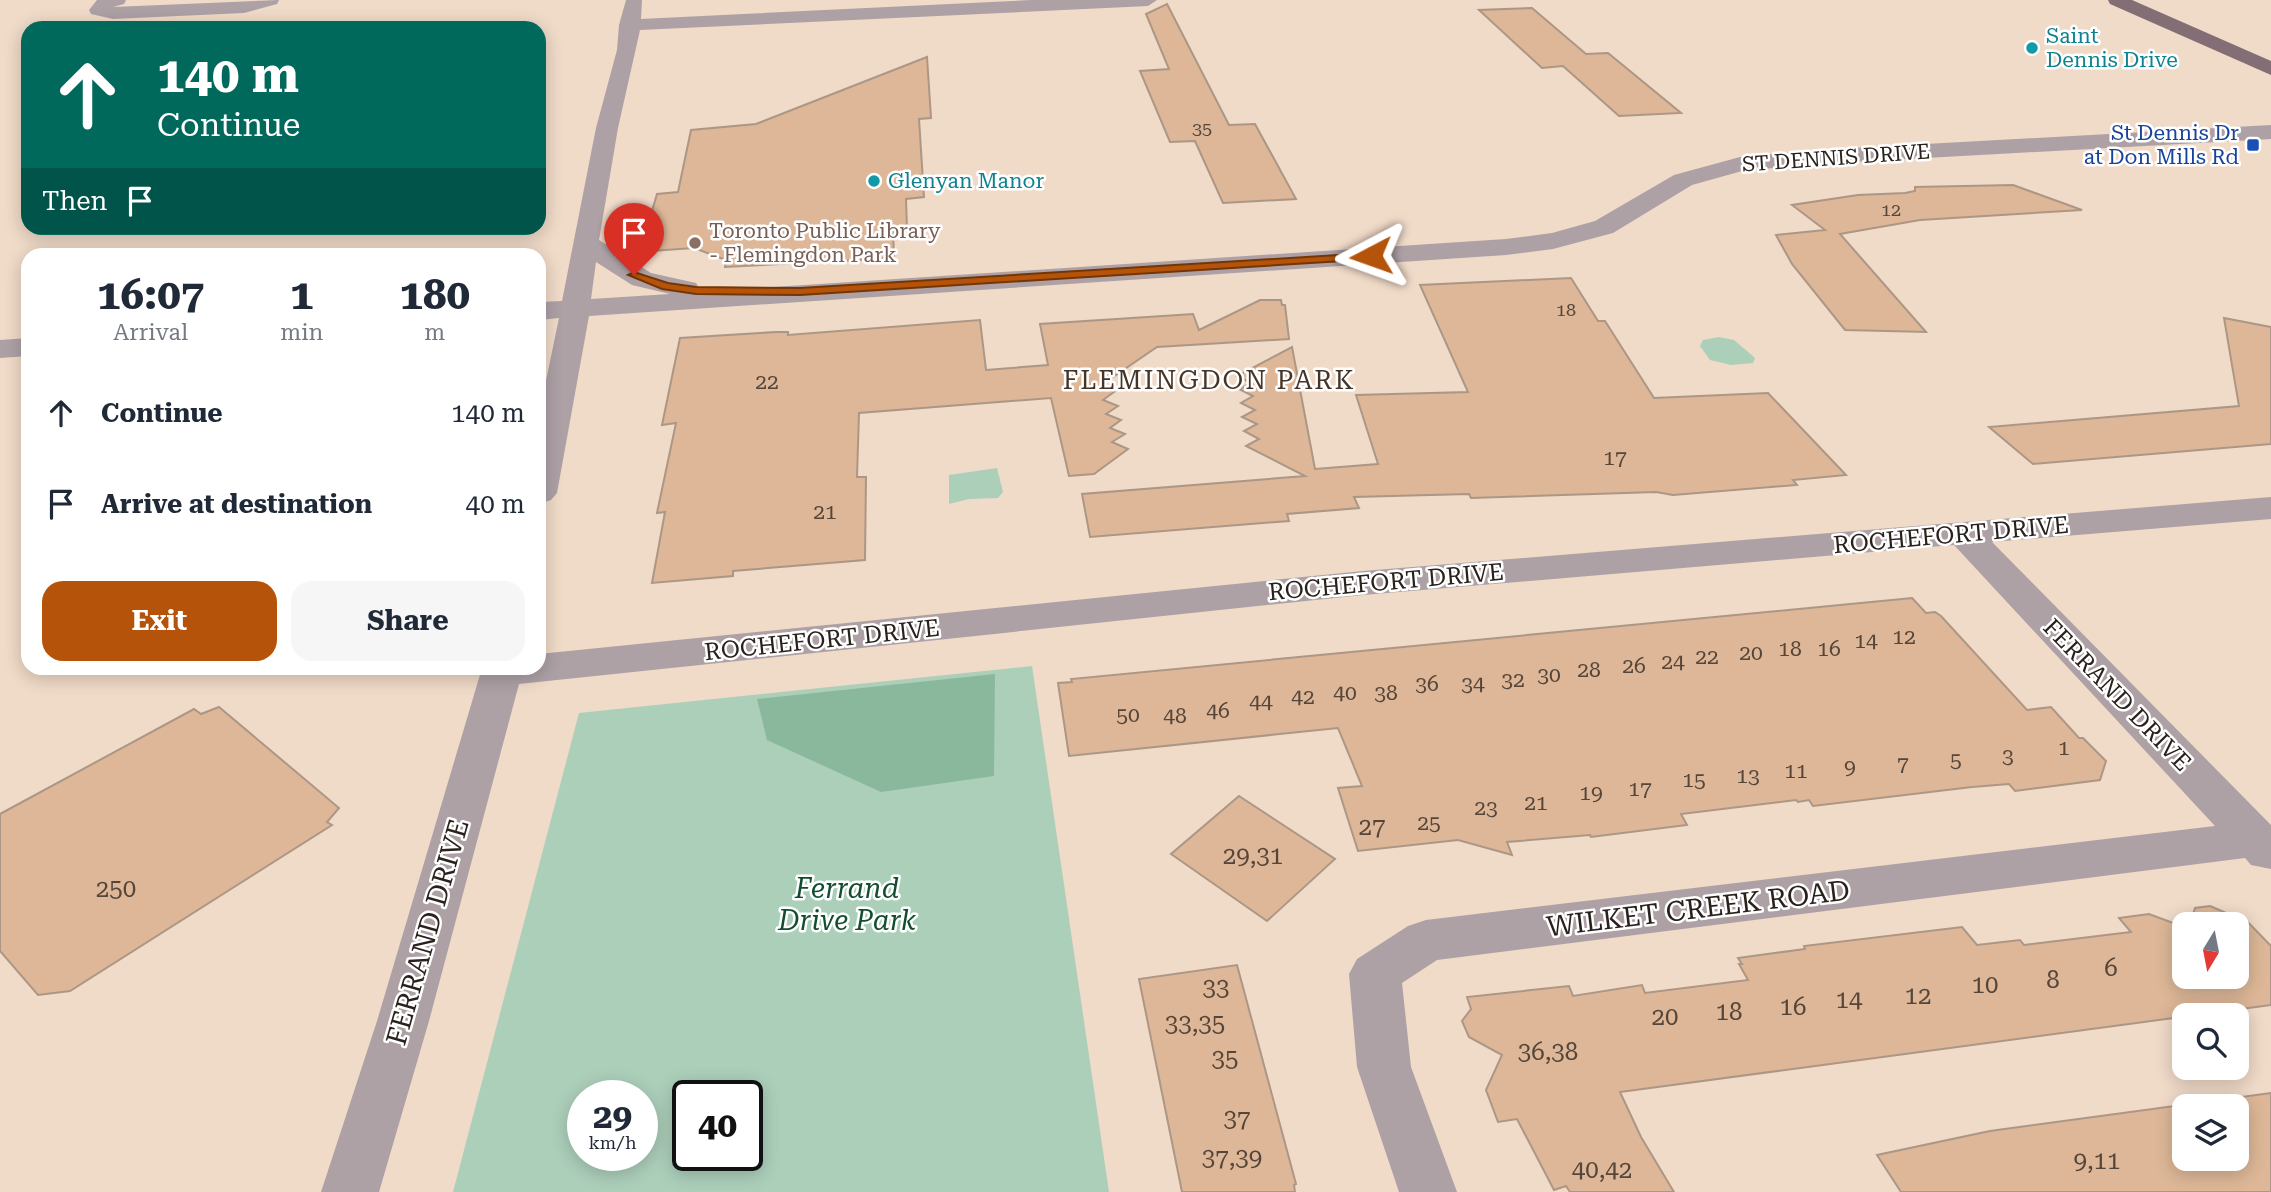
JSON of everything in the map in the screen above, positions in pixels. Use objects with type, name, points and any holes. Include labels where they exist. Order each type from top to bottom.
[{"type":"main road","points":[[2117,0],[2271,69]]},
{"type":"main road","points":[[2152,0],[2271,52]]},
{"type":"street","points":[[117,0],[105,3],[98,10],[113,12],[244,7],[270,0]]},
{"type":"street","points":[[634,0],[629,25],[641,48]]},
{"type":"street","points":[[645,0],[660,8],[718,21]]},
{"type":"street","points":[[629,25],[1148,0]]},
{"type":"street","points":[[546,459],[576,309],[585,243],[607,128],[641,48],[718,21]]},
{"type":"street","name":"ST DENNIS DRIVE","points":[[546,311],[1518,246],[1553,241],[1604,228],[1683,180],[1740,164],[1817,157],[2271,132]]},
{"type":"street","points":[[585,243],[634,275],[666,287],[729,293],[800,292]]},
{"type":"street","points":[[0,348],[21,347]]},
{"type":"street","name":"ROCHEFORT DRIVE","points":[[546,666],[1363,583],[2271,508]]},
{"type":"street","name":"FERRAND DRIVE","points":[[1964,535],[2263,847]]},
{"type":"street","name":"FERRAND DRIVE","points":[[350,1192],[402,1021],[501,675]]},
{"type":"street","name":"WILKET CREEK ROAD","points":[[1428,1192],[1384,1068],[1375,974],[1426,941],[2263,847]]},
{"type":"green space","points":[[1719,337],[1734,340],[1755,358],[1753,363],[1731,365],[1710,360],[1700,346],[1703,340]]},
{"type":"green space","points":[[997,468],[1003,492],[998,498],[969,499],[949,504],[949,475]]},
{"type":"green space","name":"Ferrand Drive Park","points":[[1032,666],[1109,1192],[453,1192],[579,713]]},
{"type":"green space","points":[[995,674],[994,776],[881,792],[767,740],[757,699]]},
{"type":"building","points":[[1167,4],[1229,125],[1255,124],[1296,199],[1223,203],[1195,141],[1170,142],[1140,71],[1169,69],[1146,14]]},
{"type":"building","points":[[1532,8],[1586,54],[1608,53],[1681,113],[1619,116],[1563,66],[1542,68],[1479,10]]},
{"type":"building","name":"Glenyan Manor","points":[[927,57],[931,118],[919,119],[924,197],[906,199],[907,229],[893,229],[894,258],[725,267],[726,260],[694,248],[652,251],[659,227],[647,228],[657,194],[678,192],[691,130],[756,124]]},
{"type":"building","points":[[2013,185],[2082,210],[1920,220],[1840,234],[1926,332],[1845,330],[1792,264],[1776,235],[1825,230],[1792,205],[1858,195],[1905,193],[1915,191],[1915,187]]},
{"type":"building","points":[[1571,278],[1598,321],[1605,321],[1654,398],[1768,393],[1846,475],[1793,480],[1797,485],[1673,495],[1656,492],[1471,498],[1469,494],[1354,497],[1359,508],[1287,514],[1289,521],[1090,537],[1082,494],[1305,476],[1246,446],[1259,439],[1244,431],[1257,424],[1242,417],[1255,410],[1241,403],[1253,396],[1239,389],[1251,383],[1237,376],[1292,347],[1315,469],[1378,464],[1356,395],[1468,392],[1420,285]]},
{"type":"building","points":[[1260,300],[1281,300],[1282,305],[1285,305],[1289,339],[1157,347],[1100,386],[1114,392],[1103,400],[1118,406],[1106,414],[1121,420],[1110,428],[1125,434],[1112,442],[1128,449],[1094,474],[1069,476],[1051,398],[859,413],[857,477],[866,477],[865,560],[733,571],[733,576],[652,583],[665,512],[657,513],[676,423],[662,425],[680,338],[776,332],[788,332],[788,335],[980,320],[986,370],[1048,365],[1040,324],[1193,314],[1199,330]]},
{"type":"building","points":[[2224,318],[2271,327],[2271,444],[2033,464],[1989,427],[2239,406]]},
{"type":"building","points":[[1912,598],[1926,613],[1935,612],[1941,616],[2027,710],[2051,707],[2079,738],[2083,738],[2106,761],[2100,780],[2015,791],[2009,784],[1972,787],[1813,806],[1809,800],[1796,800],[1681,814],[1687,825],[1591,837],[1507,842],[1512,855],[1458,840],[1358,851],[1338,788],[1362,786],[1338,728],[1069,756],[1058,683],[1072,682],[1071,679]]},
{"type":"building","points":[[219,707],[339,808],[327,822],[332,825],[70,991],[38,995],[0,951],[0,814],[194,709],[201,714]]},
{"type":"building","points":[[1239,796],[1335,859],[1267,921],[1171,854]]},
{"type":"building","points":[[2210,906],[2224,912],[2194,912],[2195,908]]},
{"type":"building","points":[[2149,914],[2172,923],[2172,989],[2249,989],[2249,923],[2271,946],[2271,1005],[2249,1008],[2249,1003],[2172,1003],[2172,1018],[1620,1092],[1641,1137],[1674,1192],[1570,1192],[1566,1186],[1554,1190],[1517,1119],[1498,1122],[1486,1090],[1502,1055],[1469,1037],[1462,1021],[1471,1009],[1467,997],[1569,986],[1573,996],[1642,985],[1645,993],[1748,980],[1738,958],[1805,949],[1804,946],[1962,927],[1977,945],[2020,940],[2024,945],[2131,932],[2119,918]]},
{"type":"building","points":[[1237,965],[1296,1184],[1295,1192],[1182,1192],[1139,979]]},
{"type":"building","points":[[2271,1093],[2271,1192],[1901,1192],[1877,1155],[1990,1131],[2172,1106],[2172,1171],[2249,1171],[2249,1096]]},
{"type":"place","name":"Saint Dennis Drive","points":[[2032,48]]},
{"type":"place","name":"St Dennis Dr at Don Mills Rd","points":[[2253,145]]},
{"type":"place","name":"Glenyan Manor","points":[[874,181]]},
{"type":"place","name":"Toronto Public Library - Flemingdon Park","points":[[695,243]]},
{"type":"district","name":"FLEMINGDON PARK","points":[[1209,380]]},
{"type":"route","points":[[634,275],[666,287],[696,291],[800,292],[1371,256]]}]
